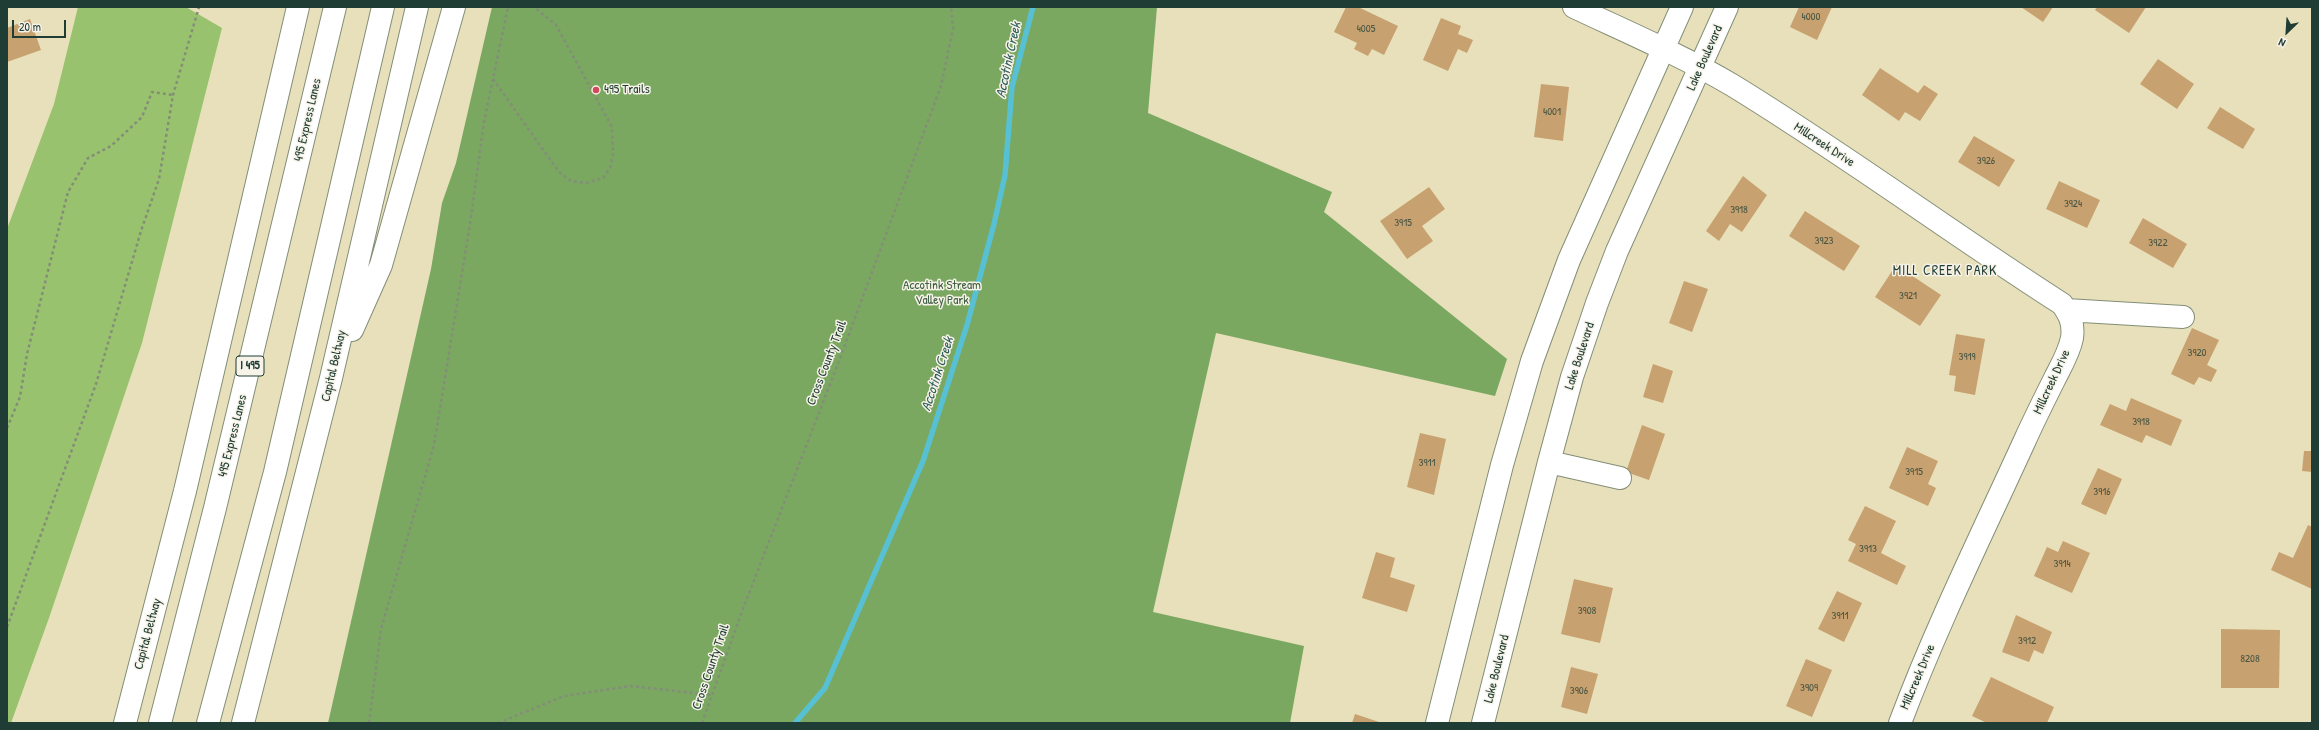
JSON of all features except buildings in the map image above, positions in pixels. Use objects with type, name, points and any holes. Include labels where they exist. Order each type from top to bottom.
[{"type":"main road","name":"Capital Beltway","points":[[125,723],[189,475],[298,7]]},
{"type":"main road","name":"495 Express Lanes","points":[[160,723],[215,508],[335,7]]},
{"type":"main road","points":[[208,723],[275,472],[383,7]]},
{"type":"main road","name":"Capital Beltway","points":[[243,723],[331,378],[417,7]]},
{"type":"main road","points":[[331,378],[381,265],[454,7]]},
{"type":"main road","points":[[1574,7],[1664,48]]},
{"type":"main road","points":[[1437,723],[1502,465],[1532,361],[1569,260],[1682,7]]},
{"type":"main road","name":"Lake Boulevard","points":[[1483,723],[1572,377],[1597,303],[1617,251],[1728,7]]},
{"type":"main road","name":"Millcreek Drive","points":[[1664,48],[1731,85],[1859,168],[1997,263],[2062,304],[2073,324],[2072,338],[2066,356],[2035,418],[1955,592],[1900,723]]},
{"type":"main road","points":[[2066,310],[2183,317]]},
{"type":"main road","points":[[1549,462],[1620,478]]},
{"type":"path","points":[[7,627],[96,384],[159,179],[173,95],[199,7]]},
{"type":"path","points":[[369,723],[381,629],[434,445],[470,224],[484,122],[508,7]]},
{"type":"path","points":[[493,79],[559,172],[570,181],[586,183],[603,178],[610,168],[613,154],[612,128],[556,25],[534,7]]},
{"type":"path","name":"Cross County Trail","points":[[702,723],[942,86],[953,29],[951,7]]},
{"type":"path","points":[[7,428],[20,397],[27,354],[68,192],[88,158],[111,146],[142,118],[152,92],[173,95]]},
{"type":"path","points":[[498,723],[564,696],[631,686],[712,695]]},
{"type":"green space","points":[[78,7],[186,7],[222,28],[142,343],[49,618],[11,723],[7,723],[7,229],[54,104]]},
{"type":"green space","name":"Accotink Stream Valley Park","points":[[492,7],[1157,7],[1148,113],[1332,192],[1324,212],[1507,359],[1495,396],[1216,333],[1153,612],[1304,646],[1290,723],[328,723],[431,269],[442,203],[456,163]]},
{"type":"waterway","name":"Accotink Creek","points":[[795,723],[825,688],[923,461],[967,325],[994,224],[1005,175],[1012,87],[1033,7]]},
{"type":"place","name":"495 Trails","points":[[596,90]]},
{"type":"district","name":"MILL CREEK PARK","points":[[1945,271]]}]
